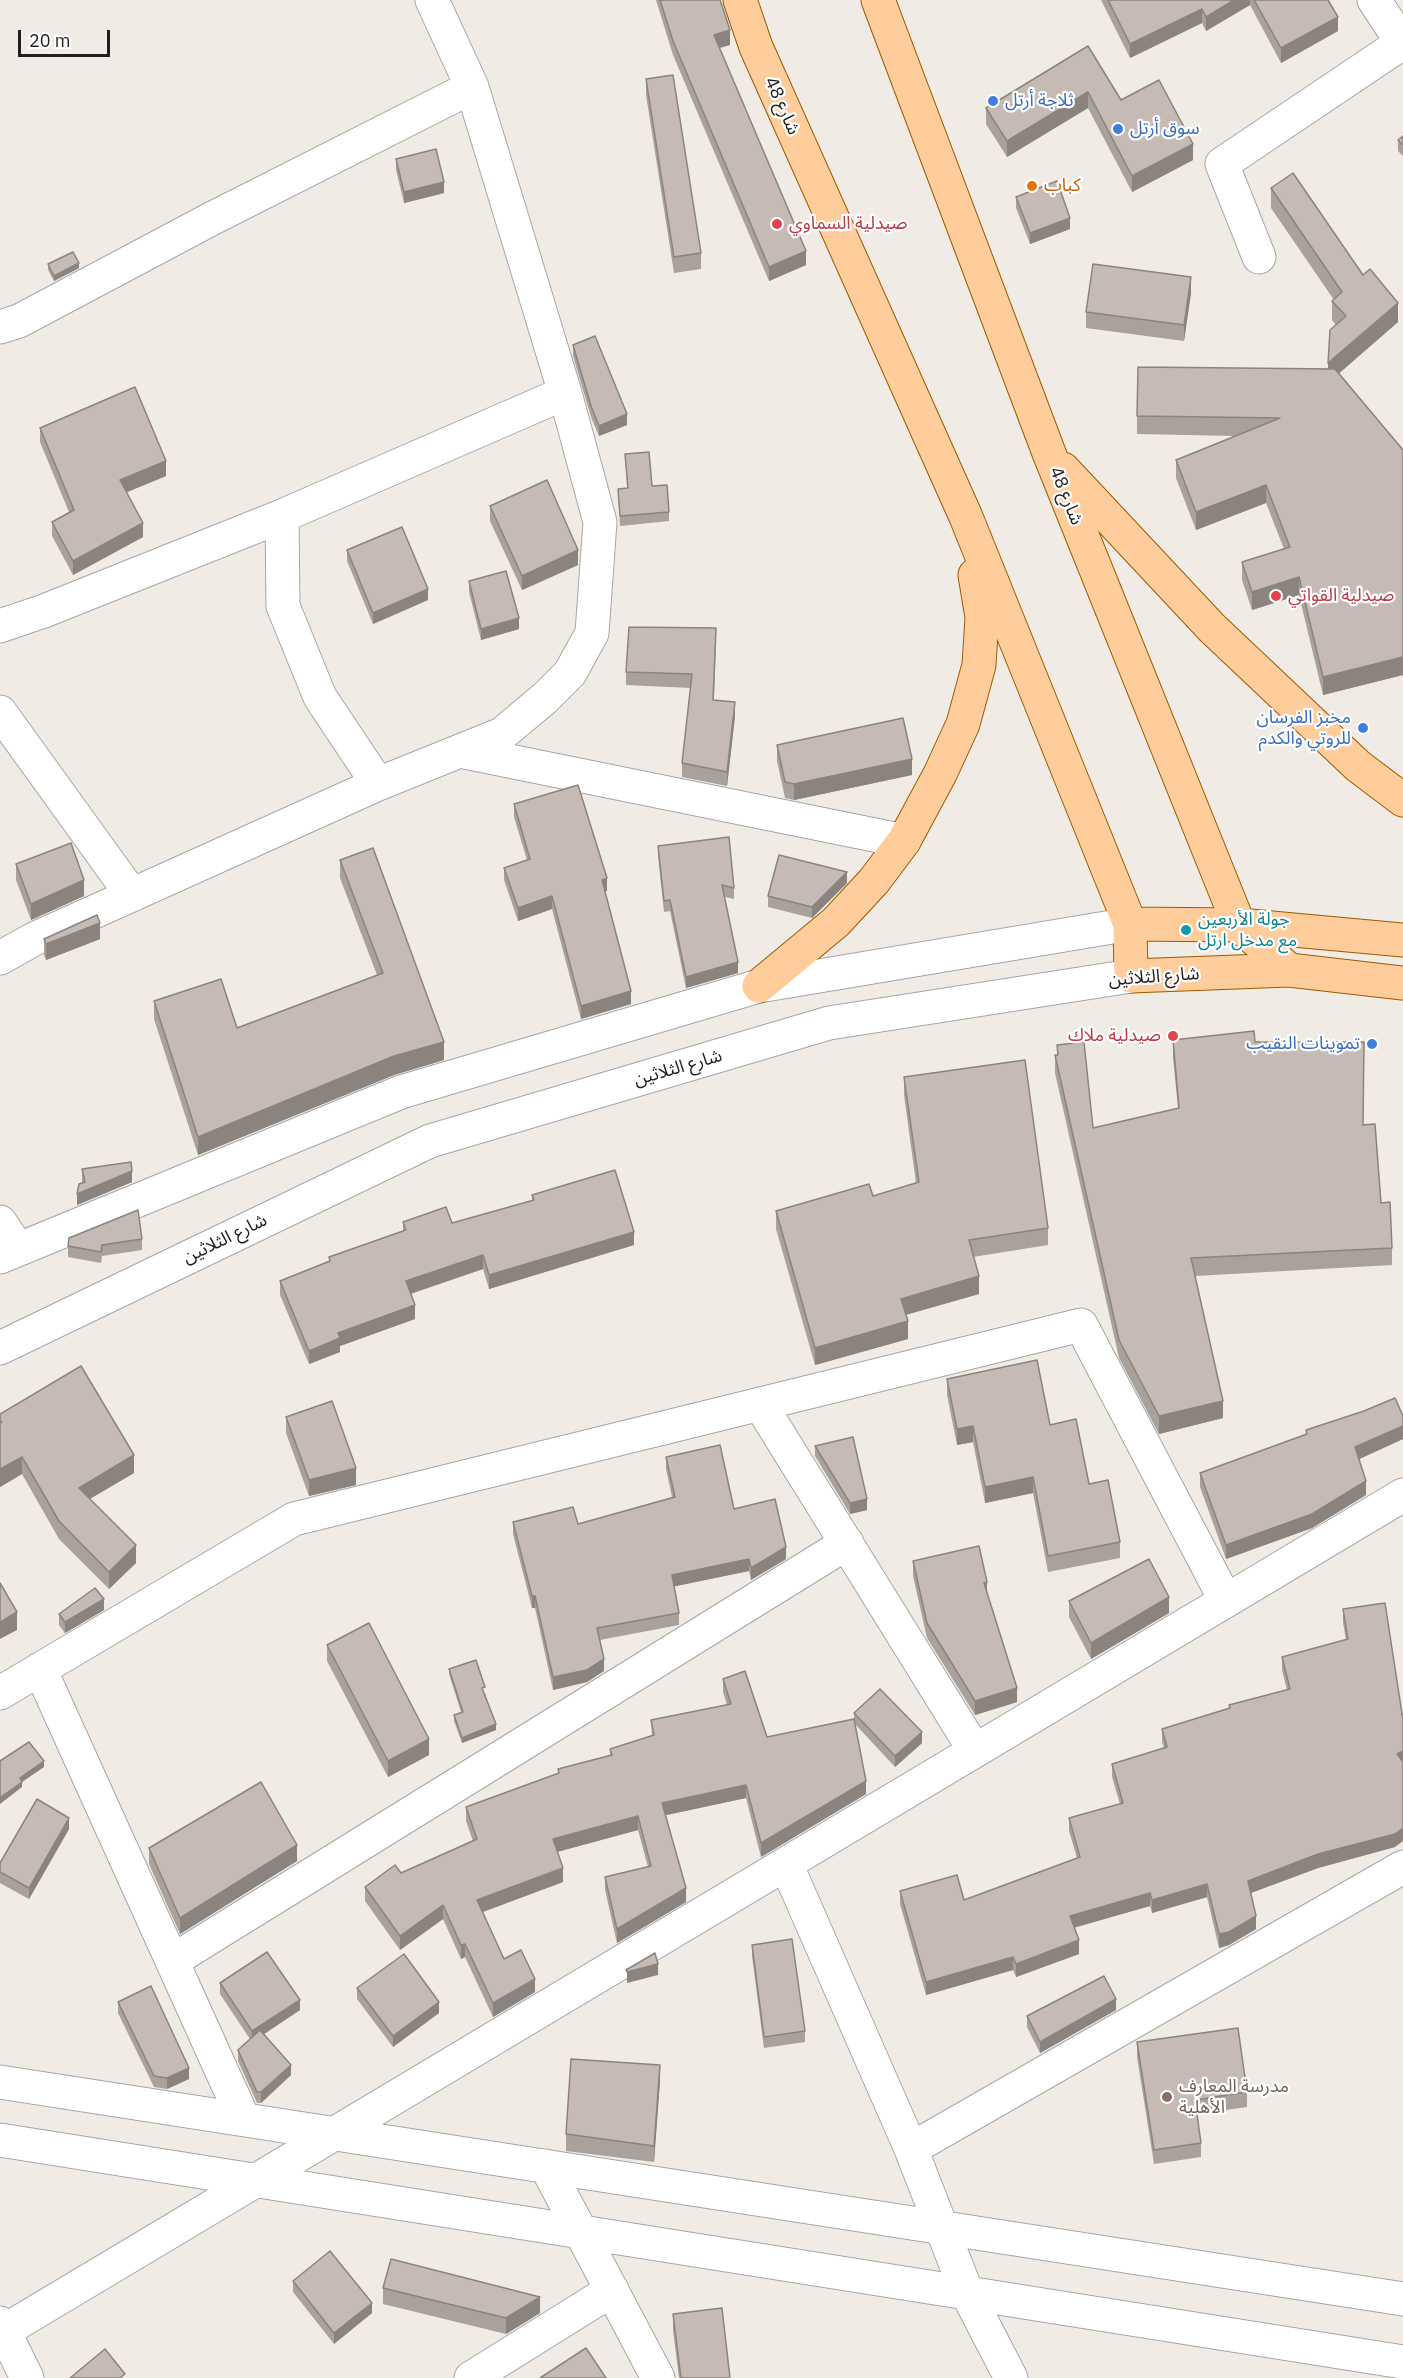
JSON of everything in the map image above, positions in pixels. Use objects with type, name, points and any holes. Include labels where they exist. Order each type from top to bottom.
[{"type":"main road","name":"شارع 48","points":[[740,0],[756,47],[966,517],[1130,924],[1131,976]]},
{"type":"main road","name":"شارع 48","points":[[878,0],[1049,453],[1239,925],[1289,970]]},
{"type":"main road","points":[[1049,453],[1212,628],[1358,766],[1403,800]]},
{"type":"main road","points":[[759,986],[836,922],[874,881],[904,841],[940,774],[963,724],[978,665],[982,617],[966,517]]},
{"type":"main road","points":[[1130,924],[1239,925],[1403,940]]},
{"type":"main road","name":"شارع الثلاثين","points":[[1131,976],[1289,970],[1403,983]]},
{"type":"street","points":[[0,958],[132,895],[378,784],[502,734],[545,698],[570,673],[592,633],[600,522],[566,393],[472,87],[432,0]]},
{"type":"street","points":[[1259,257],[1222,164],[1402,44],[1374,0]]},
{"type":"street","points":[[0,327],[19,321],[211,219],[472,87]]},
{"type":"street","points":[[0,626],[55,607],[282,516],[566,393]]},
{"type":"street","points":[[282,516],[283,606],[320,697],[378,784]]},
{"type":"street","points":[[0,712],[132,895]]},
{"type":"street","points":[[460,751],[904,841]]},
{"type":"street","points":[[0,1222],[9,1253],[401,1092],[759,986],[1130,924]]},
{"type":"street","name":"شارع الثلاثين","points":[[0,1348],[430,1141],[829,1023],[1131,976]]},
{"type":"street","points":[[0,1692],[294,1519],[1081,1325],[1226,1601]]},
{"type":"street","points":[[760,1404],[975,1751]]},
{"type":"street","points":[[27,2378],[2,2327],[257,2180],[1403,1496]]},
{"type":"street","points":[[172,1961],[847,1543]]},
{"type":"street","points":[[40,1669],[243,2118]]},
{"type":"street","points":[[786,1864],[911,2149],[967,2293],[1011,2378]]},
{"type":"street","points":[[911,2149],[1403,1867]]},
{"type":"street","points":[[0,2082],[1403,2299]]},
{"type":"street","points":[[0,2140],[1403,2362]]},
{"type":"street","points":[[546,2166],[658,2378]]},
{"type":"street","points":[[471,2378],[612,2290]]},
{"type":"building","points":[[660,0],[720,0],[730,30],[714,35],[806,251],[769,267],[673,41]]},
{"type":"building","points":[[1108,0],[1234,0],[1206,17],[1202,9],[1130,44]]},
{"type":"building","points":[[1254,0],[1328,0],[1338,17],[1281,48]]},
{"type":"building","points":[[1088,46],[1121,100],[1159,80],[1193,144],[1132,176],[1088,92],[1007,141],[986,108]]},
{"type":"building","points":[[673,75],[701,253],[674,257],[646,79]]},
{"type":"building","points":[[436,149],[444,182],[404,192],[396,159]]},
{"type":"building","points":[[1293,173],[1363,275],[1370,269],[1398,303],[1328,363],[1330,330],[1346,316],[1332,301],[1342,292],[1271,188]]},
{"type":"building","points":[[1057,181],[1070,218],[1030,233],[1016,197]]},
{"type":"building","points":[[73,252],[79,263],[54,276],[48,264]]},
{"type":"building","points":[[1093,264],[1191,277],[1184,325],[1086,312]]},
{"type":"building","points":[[595,336],[627,414],[599,426],[573,345]]},
{"type":"building","points":[[1138,367],[1335,369],[1403,450],[1403,657],[1323,677],[1299,577],[1252,592],[1242,562],[1290,547],[1266,485],[1196,512],[1176,460],[1280,418],[1137,416]]},
{"type":"building","points":[[135,387],[166,461],[120,480],[143,523],[73,561],[52,522],[74,510],[40,428]]},
{"type":"building","points":[[649,452],[652,486],[667,485],[669,512],[620,516],[618,489],[628,488],[625,454]]},
{"type":"building","points":[[547,480],[578,550],[522,576],[490,506]]},
{"type":"building","points":[[402,527],[428,589],[373,613],[347,550]]},
{"type":"building","points":[[506,571],[519,618],[481,629],[469,581]]},
{"type":"building","points":[[629,627],[716,628],[713,700],[735,702],[727,772],[682,763],[692,674],[626,672]]},
{"type":"building","points":[[903,718],[912,759],[794,784],[785,782],[777,745]]},
{"type":"building","points":[[578,785],[607,878],[602,880],[631,991],[581,1006],[552,896],[518,908],[504,868],[530,859],[514,804]]},
{"type":"building","points":[[729,837],[734,888],[722,885],[738,962],[686,977],[670,900],[664,901],[658,846]]},
{"type":"building","points":[[71,843],[84,880],[31,904],[16,864]]},
{"type":"building","points":[[373,848],[444,1042],[394,1056],[198,1137],[154,1001],[221,979],[237,1028],[383,973],[340,860]]},
{"type":"building","points":[[779,855],[847,872],[812,907],[768,896]]},
{"type":"building","points":[[97,915],[100,923],[46,944],[44,939]]},
{"type":"building","points":[[1254,1031],[1255,1042],[1364,1042],[1363,1125],[1375,1124],[1381,1203],[1390,1202],[1392,1248],[1191,1258],[1223,1401],[1159,1416],[1119,1340],[1055,1055],[1058,1055],[1057,1045],[1084,1042],[1093,1128],[1179,1108],[1173,1040]]},
{"type":"building","points":[[1025,1060],[1048,1228],[969,1240],[979,1276],[901,1299],[908,1321],[815,1348],[776,1211],[869,1184],[873,1196],[919,1182],[904,1077]]},
{"type":"building","points":[[131,1162],[132,1171],[77,1194],[79,1184],[85,1182],[82,1169]]},
{"type":"building","points":[[615,1170],[634,1232],[489,1275],[483,1255],[406,1281],[415,1305],[338,1333],[340,1338],[309,1351],[280,1281],[330,1261],[329,1257],[406,1230],[403,1222],[446,1207],[452,1223],[534,1200],[532,1195]]},
{"type":"building","points":[[138,1210],[142,1239],[102,1245],[101,1252],[68,1246],[69,1238]]},
{"type":"building","points":[[1037,1360],[1050,1425],[1076,1419],[1089,1484],[1108,1480],[1120,1542],[1048,1556],[1033,1477],[985,1487],[973,1426],[957,1429],[947,1379]]},
{"type":"building","points":[[81,1366],[134,1455],[79,1488],[136,1545],[109,1572],[59,1521],[22,1457],[0,1469],[0,1423],[2,1422],[0,1414]]},
{"type":"building","points":[[1395,1398],[1403,1416],[1403,1426],[1355,1447],[1366,1481],[1312,1514],[1226,1545],[1200,1473],[1307,1434],[1306,1430]]},
{"type":"building","points":[[332,1401],[356,1468],[309,1480],[286,1417]]},
{"type":"building","points":[[853,1437],[867,1499],[850,1503],[815,1446]]},
{"type":"building","points":[[720,1445],[734,1509],[775,1499],[786,1547],[751,1568],[749,1559],[672,1575],[679,1613],[597,1628],[604,1659],[587,1670],[553,1677],[535,1596],[532,1596],[513,1522],[573,1507],[578,1524],[675,1497],[666,1457]]},
{"type":"building","points":[[979,1546],[987,1582],[984,1583],[1017,1688],[975,1701],[927,1623],[913,1561]]},
{"type":"building","points":[[1149,1559],[1169,1597],[1091,1643],[1069,1601]]},
{"type":"building","points":[[0,1583],[17,1612],[0,1622]]},
{"type":"building","points":[[95,1588],[104,1599],[65,1622],[59,1614]]},
{"type":"building","points":[[1385,1603],[1403,1720],[1403,1751],[1397,1754],[1403,1762],[1403,1828],[1395,1834],[1318,1854],[1248,1881],[1256,1916],[1229,1932],[1219,1934],[1207,1884],[1152,1900],[1150,1893],[1070,1916],[1079,1940],[1016,1964],[1013,1957],[926,1982],[900,1891],[957,1875],[964,1900],[1080,1857],[1069,1818],[1123,1803],[1112,1764],[1167,1747],[1162,1729],[1230,1708],[1229,1705],[1290,1689],[1282,1657],[1348,1639],[1343,1609]]},
{"type":"building","points":[[369,1623],[429,1739],[388,1761],[327,1645]]},
{"type":"building","points":[[476,1660],[485,1687],[482,1688],[496,1724],[462,1738],[454,1715],[463,1712],[449,1669]]},
{"type":"building","points":[[745,1671],[767,1737],[854,1719],[866,1781],[761,1843],[746,1785],[662,1803],[686,1888],[617,1929],[605,1877],[651,1866],[638,1816],[553,1839],[563,1868],[477,1900],[504,1959],[521,1950],[535,1979],[493,2003],[465,1944],[461,1945],[443,1905],[400,1936],[365,1887],[395,1865],[401,1873],[477,1839],[466,1807],[559,1773],[558,1769],[612,1755],[610,1749],[654,1735],[651,1720],[731,1704],[723,1679]]},
{"type":"building","points":[[880,1689],[922,1732],[895,1756],[854,1713]]},
{"type":"building","points":[[29,1742],[44,1761],[20,1778],[22,1782],[0,1798],[0,1761]]},
{"type":"building","points":[[261,1782],[297,1845],[180,1918],[149,1848]]},
{"type":"building","points":[[37,1799],[69,1818],[29,1888],[0,1872],[0,1863]]},
{"type":"building","points":[[792,1939],[805,2031],[764,2037],[752,1945]]},
{"type":"building","points":[[267,1952],[300,2000],[252,2031],[220,1983]]},
{"type":"building","points":[[655,1953],[658,1964],[627,1972],[626,1970]]},
{"type":"building","points":[[404,1954],[439,2002],[393,2036],[357,1988]]},
{"type":"building","points":[[1104,1976],[1116,1999],[1040,2042],[1027,2016]]},
{"type":"building","points":[[151,1986],[189,2068],[167,2078],[154,2076],[118,2002]]},
{"type":"building","points":[[1238,2028],[1247,2092],[1195,2100],[1201,2143],[1154,2150],[1137,2042]]},
{"type":"building","points":[[260,2030],[291,2065],[261,2092],[257,2092],[238,2050]]},
{"type":"building","points":[[571,2059],[660,2065],[654,2146],[566,2134]]},
{"type":"building","points":[[330,2251],[372,2303],[334,2333],[293,2281]]},
{"type":"building","points":[[391,2259],[540,2297],[506,2318],[383,2288]]},
{"type":"building","points":[[722,2308],[730,2378],[681,2378],[673,2314]]},
{"type":"building","points":[[586,2348],[606,2378],[540,2378]]},
{"type":"building","points":[[105,2349],[125,2374],[120,2378],[70,2378]]},
{"type":"place","name":"ثلاجة أرتل","points":[[993,101]]},
{"type":"place","name":"سوق أرتل","points":[[1118,129]]},
{"type":"place","name":"كباب","points":[[1032,186]]},
{"type":"place","name":"صيدلية السماوي","points":[[777,224]]},
{"type":"place","name":"صيدلية القواتي","points":[[1276,596]]},
{"type":"place","name":"مخبز الفرسان للروتي والكدم","points":[[1363,728]]},
{"type":"place","name":"جولة الأربعين مع مدخل ارتل","points":[[1186,930]]},
{"type":"place","name":"صيدلية ملاك","points":[[1173,1036]]},
{"type":"place","name":"تموينات النقيب","points":[[1372,1044]]},
{"type":"place","name":"مدرسة المعارف الأهلية","points":[[1167,2097]]}]
